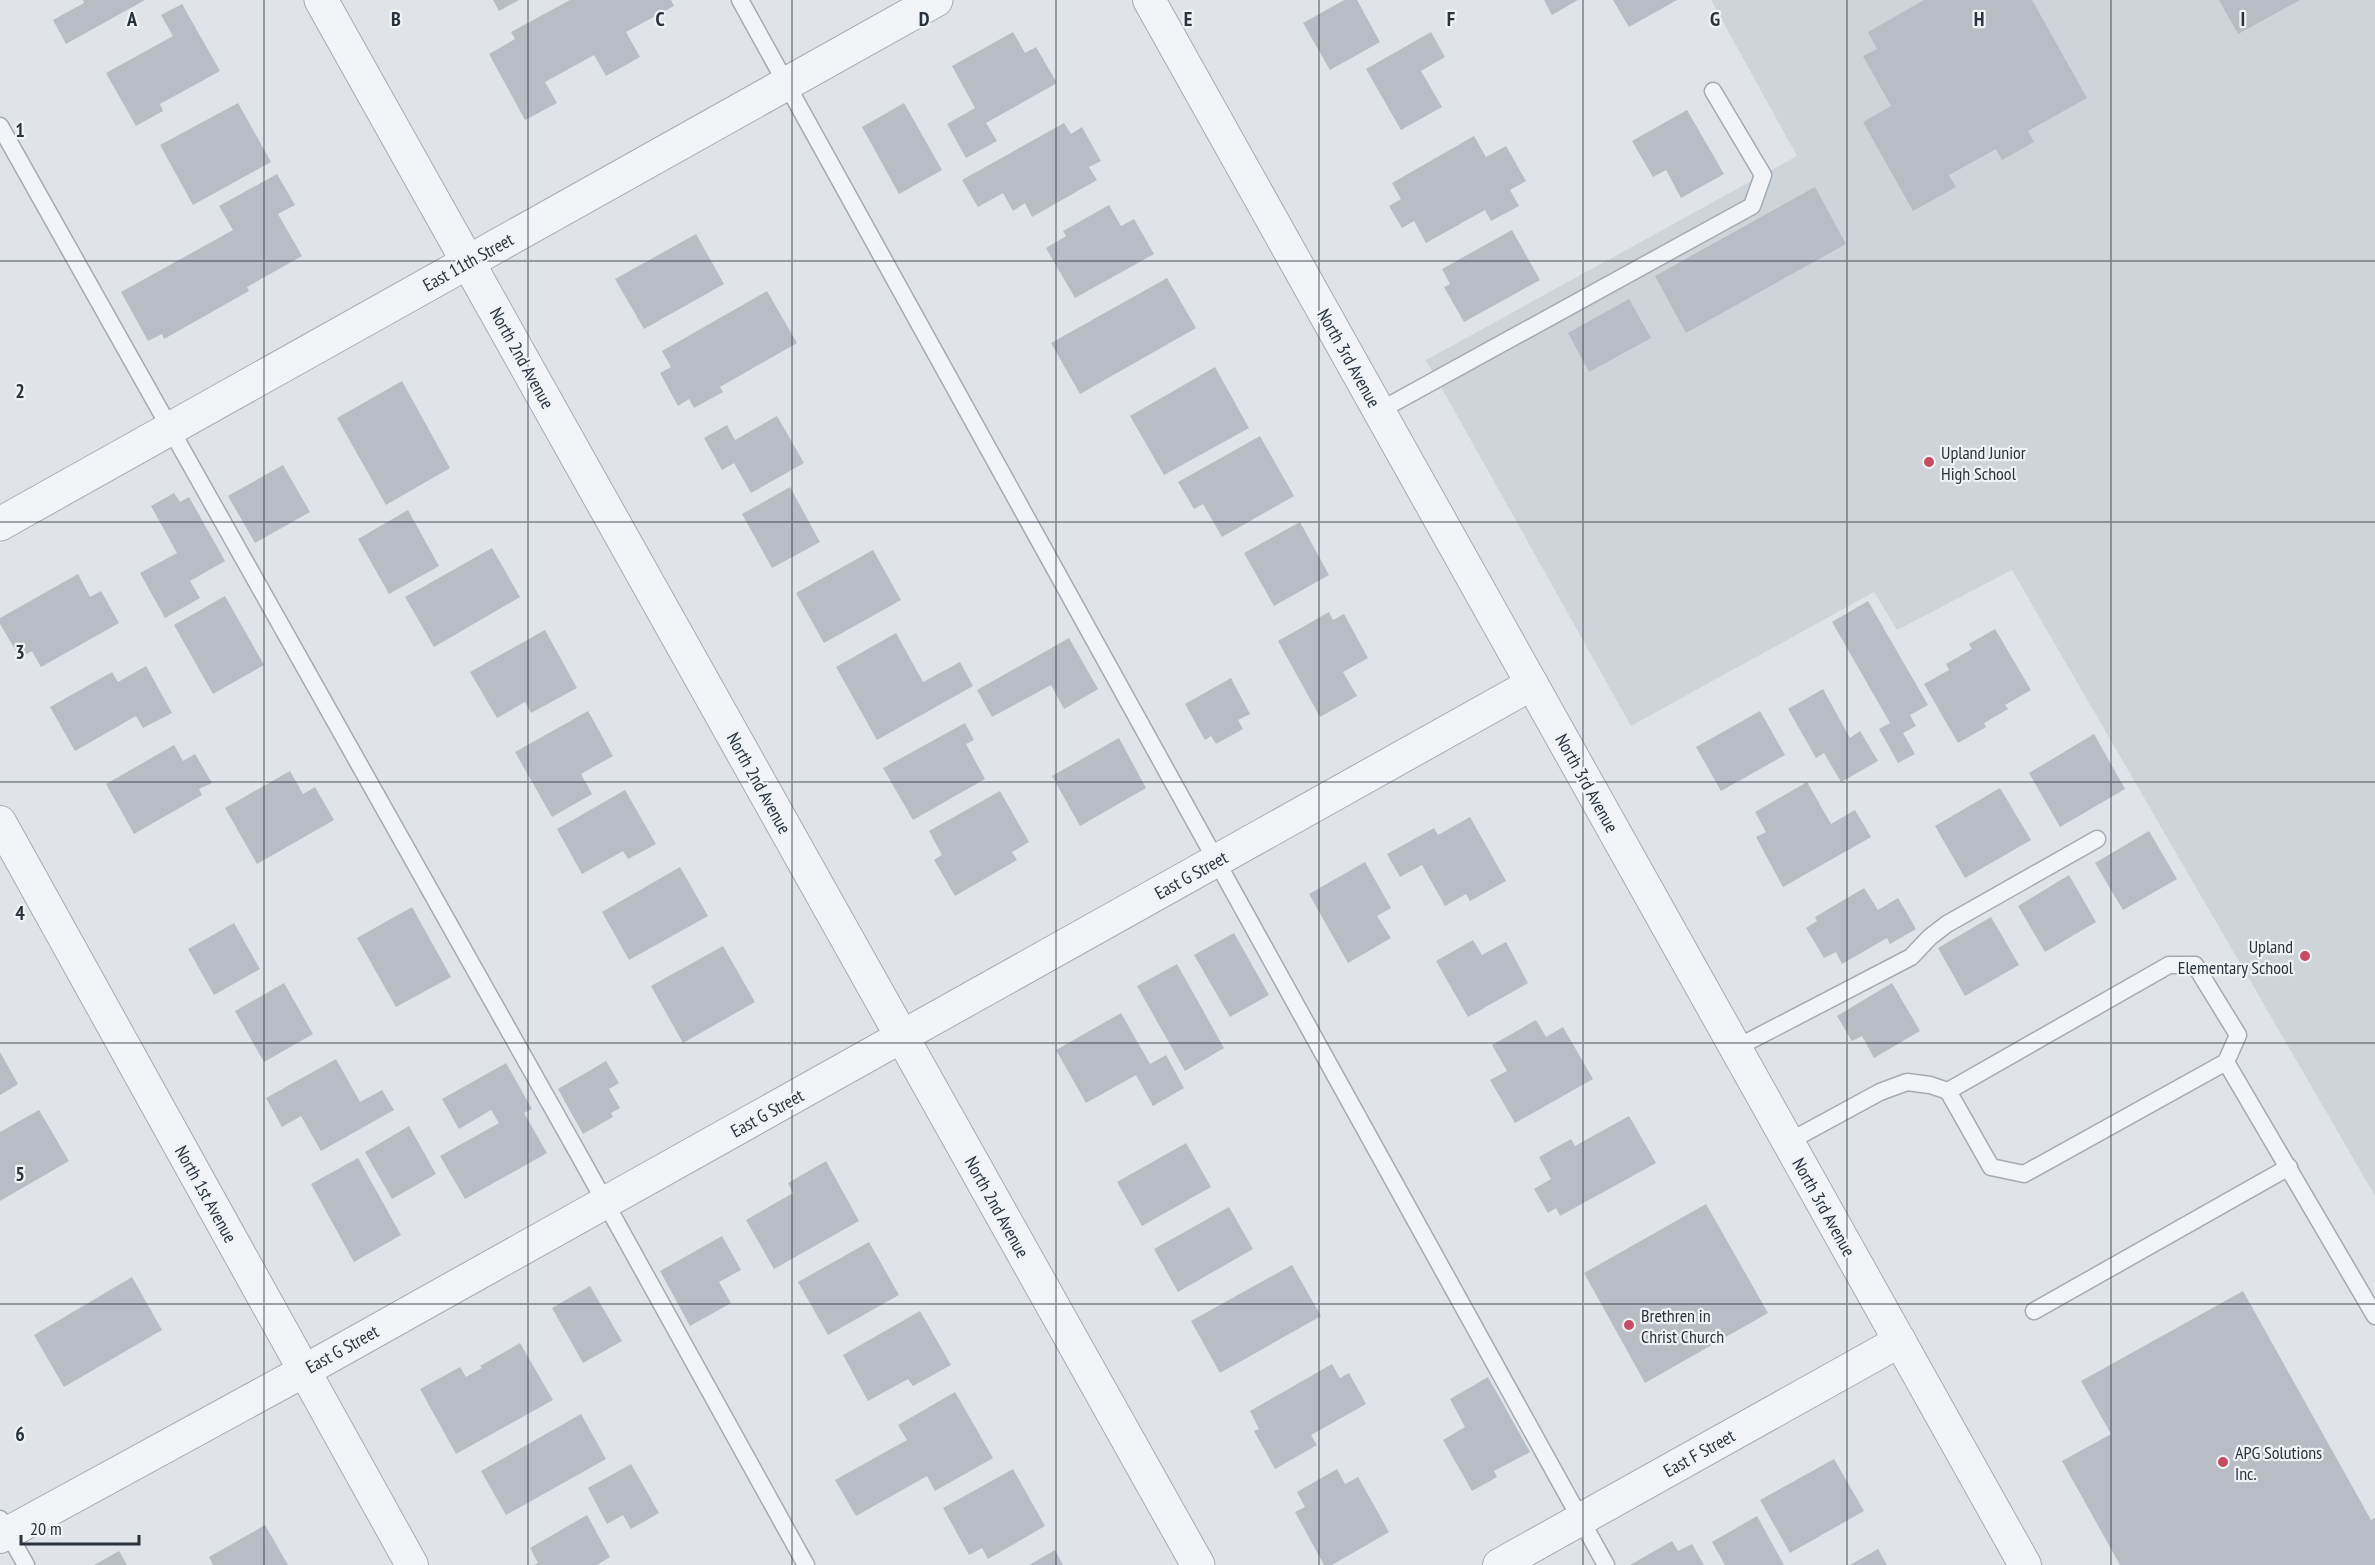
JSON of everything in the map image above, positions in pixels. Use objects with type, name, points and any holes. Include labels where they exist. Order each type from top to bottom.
[{"type":"street","name":"North 2nd Avenue","points":[[321,0],[1198,1565]]},
{"type":"street","name":"East 11th Street","points":[[0,524],[936,0]]},
{"type":"street","name":"North 3rd Avenue","points":[[1149,0],[2025,1565]]},
{"type":"street","name":"East G Street","points":[[3,1530],[304,1371],[1532,684]]},
{"type":"street","name":"North 1st Avenue","points":[[0,822],[412,1565]]},
{"type":"street","name":"East F Street","points":[[1499,1565],[1900,1341]]},
{"type":"lane","points":[[740,0],[1606,1565]]},
{"type":"lane","points":[[1379,411],[1752,206],[1763,175],[1713,91]]},
{"type":"lane","points":[[0,126],[806,1565]]},
{"type":"lane","points":[[1736,1048],[1911,957],[1930,937],[1947,924],[2097,839]]},
{"type":"lane","points":[[1788,1142],[1880,1092],[1907,1083],[1929,1085],[1948,1091],[1991,1167],[2024,1174],[2226,1062],[2238,1035],[2194,965],[2169,965],[1948,1091]]},
{"type":"lane","points":[[2226,1062],[2375,1316]]},
{"type":"lane","points":[[2034,1311],[2289,1167]]},
{"type":"lane","points":[[3,1530],[26,1565]]},
{"type":"shaded area","name":"Upland Junior High School","points":[[1711,0],[2375,0],[2375,1196],[2012,570],[1897,630],[1874,592],[1631,726],[1426,360],[1797,156]]},
{"type":"building","points":[[83,0],[145,0],[66,44],[53,20],[84,3]]},
{"type":"building","points":[[493,0],[519,0],[499,11]]},
{"type":"building","points":[[570,0],[671,0],[674,6],[626,32],[640,57],[606,76],[594,55],[545,82],[557,103],[525,120],[489,54],[515,39],[511,32]]},
{"type":"building","points":[[1344,0],[1357,0],[1380,42],[1330,70],[1303,23]]},
{"type":"building","points":[[1544,0],[1578,0],[1552,15]]},
{"type":"building","points":[[1613,0],[1677,0],[1629,27]]},
{"type":"building","points":[[1924,0],[2032,0],[2087,98],[2028,131],[2034,142],[2002,160],[1996,149],[1949,175],[1956,187],[1913,211],[1863,122],[1891,106],[1863,56],[1877,49],[1868,32]]},
{"type":"building","points":[[2219,0],[2300,0],[2238,34]]},
{"type":"building","points":[[182,4],[220,71],[160,104],[163,111],[136,126],[106,73],[173,36],[161,15]]},
{"type":"building","points":[[1013,32],[1025,53],[1036,47],[1057,83],[986,123],[997,141],[966,158],[947,124],[975,108],[952,66]]},
{"type":"building","points":[[1431,32],[1445,57],[1421,71],[1442,107],[1401,130],[1366,69]]},
{"type":"building","points":[[238,103],[271,162],[193,205],[160,145]]},
{"type":"building","points":[[904,103],[942,170],[899,194],[862,127]]},
{"type":"building","points":[[1687,110],[1724,174],[1681,198],[1666,170],[1653,177],[1632,141]]},
{"type":"building","points":[[1064,123],[1071,134],[1082,127],[1101,161],[1089,167],[1097,180],[1032,217],[1025,203],[1013,211],[1003,193],[978,207],[962,180]]},
{"type":"building","points":[[1474,136],[1486,157],[1506,146],[1526,181],[1510,190],[1519,206],[1491,221],[1485,210],[1426,243],[1414,221],[1402,228],[1389,206],[1401,199],[1392,183]]},
{"type":"building","points":[[277,174],[295,205],[278,214],[302,256],[247,287],[249,291],[164,339],[162,334],[148,341],[121,292],[233,230],[219,206]]},
{"type":"building","points":[[1815,187],[1846,244],[1686,333],[1655,276]]},
{"type":"building","points":[[1109,205],[1121,226],[1134,219],[1154,254],[1075,298],[1046,248],[1066,236],[1063,231]]},
{"type":"building","points":[[1512,230],[1540,280],[1464,322],[1444,287],[1450,284],[1442,269]]},
{"type":"building","points":[[696,234],[724,284],[644,329],[615,279]]},
{"type":"building","points":[[1167,278],[1196,328],[1080,394],[1051,343]]},
{"type":"building","points":[[767,291],[797,343],[720,387],[723,392],[694,408],[689,399],[678,406],[660,373],[671,367],[662,351]]},
{"type":"building","points":[[1629,299],[1651,338],[1589,372],[1568,333]]},
{"type":"building","points":[[1215,367],[1249,428],[1164,475],[1130,416]]},
{"type":"building","points":[[402,381],[450,468],[386,505],[337,418]]},
{"type":"building","points":[[777,416],[804,463],[751,493],[734,463],[722,470],[704,438],[727,425],[735,440]]},
{"type":"building","points":[[1260,436],[1294,496],[1222,537],[1203,504],[1194,509],[1178,482]]},
{"type":"building","points":[[283,465],[310,512],[255,543],[228,496]]},
{"type":"building","points":[[790,487],[820,542],[772,568],[742,514]]},
{"type":"building","points":[[174,493],[180,502],[189,497],[225,561],[190,581],[200,598],[165,618],[140,573],[177,553],[151,506]]},
{"type":"building","points":[[408,510],[439,566],[389,594],[358,539]]},
{"type":"building","points":[[1300,522],[1329,575],[1274,606],[1244,553]]},
{"type":"building","points":[[492,548],[520,597],[434,647],[405,597]]},
{"type":"building","points":[[873,550],[901,600],[824,643],[796,593]]},
{"type":"building","points":[[78,574],[90,597],[101,591],[119,623],[41,667],[32,651],[20,658],[0,624],[0,618]]},
{"type":"building","points":[[225,596],[264,665],[213,694],[174,625]]},
{"type":"building","points":[[1868,601],[1928,705],[1910,715],[1916,726],[1903,733],[1915,754],[1898,763],[1879,729],[1890,723],[1832,622]]},
{"type":"building","points":[[1329,612],[1333,620],[1344,614],[1368,658],[1343,672],[1357,696],[1320,717],[1278,641]]},
{"type":"building","points":[[1995,629],[2031,690],[2005,705],[2008,709],[1984,723],[1986,727],[1958,743],[1924,684],[1949,670],[1946,664],[1972,649],[1969,644]]},
{"type":"building","points":[[545,630],[577,688],[531,713],[525,702],[497,718],[470,672]]},
{"type":"building","points":[[896,633],[923,682],[960,662],[973,686],[877,740],[836,667]]},
{"type":"building","points":[[1069,638],[1098,689],[1064,709],[1051,685],[992,717],[977,690]]},
{"type":"building","points":[[146,666],[172,713],[143,728],[136,716],[75,751],[50,707],[112,672],[118,682]]},
{"type":"building","points":[[1231,678],[1250,714],[1238,720],[1243,729],[1216,744],[1211,736],[1205,740],[1185,704]]},
{"type":"building","points":[[1823,689],[1850,738],[1860,731],[1878,761],[1841,782],[1824,753],[1816,758],[1788,709]]},
{"type":"building","points":[[588,711],[613,756],[581,774],[592,794],[552,817],[515,752]]},
{"type":"building","points":[[1760,711],[1785,755],[1721,791],[1696,747]]},
{"type":"building","points":[[965,723],[974,740],[966,744],[985,779],[913,820],[883,768]]},
{"type":"building","points":[[2094,734],[2125,789],[2060,827],[2029,773]]},
{"type":"building","points":[[1119,738],[1146,788],[1080,826],[1052,776]]},
{"type":"building","points":[[174,745],[183,761],[195,754],[212,783],[199,789],[202,795],[134,834],[106,784]]},
{"type":"building","points":[[290,771],[303,794],[315,787],[334,820],[257,864],[225,808]]},
{"type":"building","points":[[1807,782],[1831,824],[1855,810],[1871,837],[1783,887],[1756,837],[1766,832],[1755,812]]},
{"type":"building","points":[[2000,788],[2031,840],[1965,878],[1935,826]]},
{"type":"building","points":[[625,790],[656,844],[628,859],[623,851],[582,874],[557,829]]},
{"type":"building","points":[[1000,791],[1029,842],[1012,852],[1017,860],[955,896],[934,860],[942,855],[929,831]]},
{"type":"building","points":[[1470,817],[1506,881],[1470,901],[1466,894],[1445,906],[1422,865],[1400,877],[1387,854],[1434,828],[1438,835]]},
{"type":"building","points":[[2149,831],[2177,879],[2123,910],[2095,863]]},
{"type":"building","points":[[1365,862],[1391,908],[1377,916],[1391,938],[1348,963],[1309,894]]},
{"type":"building","points":[[680,867],[708,916],[629,960],[602,912]]},
{"type":"building","points":[[2069,875],[2096,922],[2045,952],[2018,906]]},
{"type":"building","points":[[1864,888],[1878,910],[1898,898],[1916,929],[1890,944],[1887,938],[1842,964],[1836,952],[1824,958],[1806,928],[1817,921],[1815,917]]},
{"type":"building","points":[[412,907],[451,977],[396,1007],[357,938]]},
{"type":"building","points":[[1991,917],[2019,965],[1965,996],[1938,948]]},
{"type":"building","points":[[234,923],[260,969],[214,995],[188,949]]},
{"type":"building","points":[[1234,933],[1269,995],[1230,1017],[1194,955]]},
{"type":"building","points":[[1473,940],[1482,955],[1506,942],[1528,983],[1468,1017],[1436,961]]},
{"type":"building","points":[[723,946],[755,1002],[683,1043],[651,986]]},
{"type":"building","points":[[1177,964],[1224,1048],[1185,1071],[1137,986]]},
{"type":"building","points":[[284,983],[313,1034],[264,1062],[235,1011]]},
{"type":"building","points":[[1892,983],[1920,1031],[1874,1058],[1862,1036],[1852,1041],[1837,1016]]},
{"type":"building","points":[[1121,1013],[1150,1064],[1166,1055],[1184,1088],[1153,1106],[1136,1075],[1086,1103],[1056,1050]]},
{"type":"building","points":[[1536,1020],[1546,1037],[1563,1027],[1593,1079],[1515,1123],[1490,1080],[1507,1071],[1492,1045]]},
{"type":"building","points":[[0,1052],[18,1084],[0,1095]]},
{"type":"building","points":[[336,1059],[360,1102],[382,1090],[394,1110],[321,1151],[301,1116],[282,1127],[266,1098]]},
{"type":"building","points":[[606,1061],[619,1083],[609,1089],[620,1108],[611,1113],[613,1117],[583,1134],[558,1089]]},
{"type":"building","points":[[506,1063],[532,1109],[524,1113],[547,1153],[465,1199],[440,1156],[499,1123],[491,1110],[459,1129],[442,1099]]},
{"type":"building","points":[[39,1110],[69,1161],[0,1201],[0,1132]]},
{"type":"building","points":[[1629,1116],[1656,1163],[1560,1216],[1556,1208],[1548,1213],[1534,1189],[1551,1179],[1539,1157],[1571,1139],[1575,1146]]},
{"type":"building","points":[[409,1126],[436,1174],[392,1199],[365,1152]]},
{"type":"building","points":[[1186,1143],[1211,1187],[1142,1226],[1117,1182]]},
{"type":"building","points":[[358,1158],[401,1235],[354,1262],[311,1184]]},
{"type":"building","points":[[826,1161],[859,1221],[774,1269],[746,1220],[793,1193],[788,1183]]},
{"type":"building","points":[[1706,1204],[1768,1313],[1645,1383],[1584,1273]]},
{"type":"building","points":[[1229,1207],[1253,1249],[1178,1292],[1154,1249]]},
{"type":"building","points":[[722,1236],[741,1270],[719,1282],[731,1303],[690,1326],[660,1271]]},
{"type":"building","points":[[869,1242],[899,1295],[828,1335],[798,1282]]},
{"type":"building","points":[[1292,1265],[1321,1316],[1220,1373],[1191,1321]]},
{"type":"building","points":[[132,1277],[162,1330],[64,1387],[34,1335]]},
{"type":"building","points":[[590,1286],[622,1341],[583,1363],[552,1308]]},
{"type":"building","points":[[2243,1291],[2371,1520],[2375,1518],[2375,1565],[2120,1565],[2062,1461],[2111,1434],[2081,1381]]},
{"type":"building","points":[[920,1311],[951,1365],[913,1386],[908,1379],[868,1401],[843,1355]]},
{"type":"building","points":[[520,1343],[553,1400],[456,1454],[420,1389],[460,1367],[466,1377],[482,1368],[480,1366]]},
{"type":"building","points":[[1332,1364],[1340,1378],[1349,1373],[1366,1404],[1311,1435],[1317,1445],[1275,1469],[1254,1431],[1259,1429],[1250,1411]]},
{"type":"building","points":[[1488,1377],[1530,1452],[1494,1471],[1497,1477],[1472,1491],[1443,1440],[1465,1427],[1450,1399]]},
{"type":"building","points":[[955,1392],[993,1458],[935,1491],[927,1476],[856,1516],[835,1480],[907,1440],[898,1425]]},
{"type":"building","points":[[581,1414],[606,1459],[506,1515],[481,1471]]},
{"type":"building","points":[[1834,1459],[1864,1511],[1790,1553],[1760,1500]]},
{"type":"building","points":[[631,1464],[659,1513],[631,1529],[623,1515],[607,1524],[588,1488]]},
{"type":"building","points":[[1013,1469],[1045,1526],[988,1559],[982,1548],[969,1555],[943,1508]]},
{"type":"building","points":[[1337,1469],[1345,1484],[1358,1477],[1389,1532],[1332,1565],[1324,1565],[1295,1512],[1305,1507],[1297,1492]]},
{"type":"building","points":[[587,1515],[610,1557],[597,1565],[534,1565],[538,1563],[530,1548]]},
{"type":"building","points":[[1757,1516],[1784,1565],[1725,1565],[1712,1542]]},
{"type":"building","points":[[265,1525],[288,1565],[213,1565],[209,1557]]},
{"type":"building","points":[[1672,1541],[1678,1551],[1692,1544],[1704,1565],[1630,1565]]},
{"type":"building","points":[[1878,1549],[1887,1565],[1850,1565]]},
{"type":"building","points":[[1055,1550],[1063,1565],[1029,1565]]},
{"type":"building","points":[[119,1551],[127,1565],[94,1565]]},
{"type":"place","name":"Upland Junior High School","points":[[1929,462]]},
{"type":"place","name":"Upland Elementary School","points":[[2305,956]]},
{"type":"place","name":"Brethren in Christ Church","points":[[1629,1325]]},
{"type":"place","name":"APG Solutions Inc.","points":[[2223,1462]]}]
